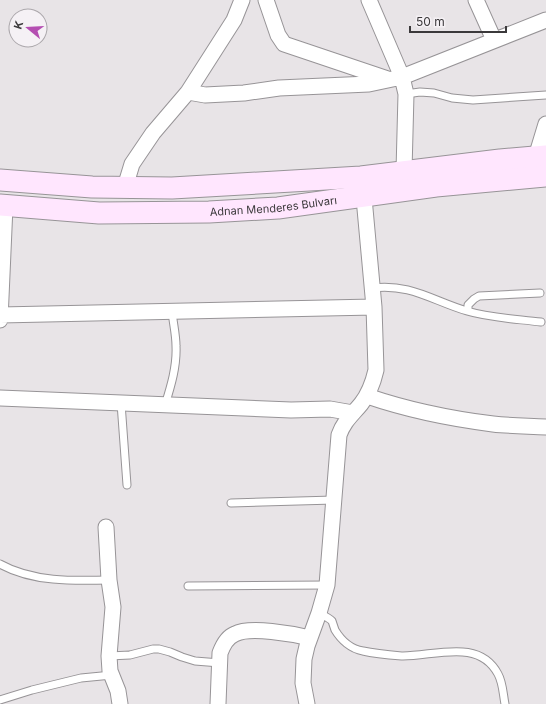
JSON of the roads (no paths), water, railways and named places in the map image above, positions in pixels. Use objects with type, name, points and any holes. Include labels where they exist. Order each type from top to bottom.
[{"type":"main road","name":"Adnan Menderes Bulvarı","points":[[3,206],[99,213],[209,212],[278,208],[363,186],[404,171],[541,156]]},
{"type":"main road","name":"Adnan Menderes Bulvarı","points":[[0,180],[92,187],[172,188],[436,186],[546,176]]},
{"type":"street","points":[[125,187],[132,164],[153,133],[188,92],[234,20],[242,0]]},
{"type":"street","points":[[266,0],[280,38],[284,44],[395,78]]},
{"type":"street","points":[[368,0],[395,78],[406,94],[404,171]]},
{"type":"street","points":[[476,0],[494,40]]},
{"type":"street","points":[[188,92],[205,95],[244,93],[279,88],[368,84],[395,78],[546,20]]},
{"type":"street","points":[[541,156],[546,124]]},
{"type":"street","points":[[307,704],[303,671],[304,658],[327,585],[339,435],[346,421],[367,396],[376,370],[374,307],[363,186]]},
{"type":"street","points":[[0,320],[3,206]]},
{"type":"street","points":[[0,315],[374,307]]},
{"type":"street","points":[[367,396],[467,420],[495,424],[546,427]]},
{"type":"street","points":[[0,398],[291,410],[330,409],[353,413]]},
{"type":"street","points":[[106,527],[109,580],[113,607],[109,656],[110,671],[118,691],[120,704]]},
{"type":"street","points":[[218,704],[220,653],[230,636],[241,631],[288,633],[310,638]]},
{"type":"lane","points":[[406,94],[420,92],[434,93],[452,98],[473,100],[546,95]]},
{"type":"lane","points":[[372,288],[386,286],[410,290],[468,311],[541,322]]},
{"type":"lane","points":[[468,311],[468,305],[479,296],[540,293]]},
{"type":"lane","points":[[165,404],[173,377],[175,361],[176,346],[172,311]]},
{"type":"lane","points":[[121,403],[127,485]]},
{"type":"lane","points":[[232,503],[334,500]]},
{"type":"lane","points":[[0,564],[26,574],[72,581],[109,580]]},
{"type":"lane","points":[[188,586],[327,585]]},
{"type":"lane","points":[[319,613],[331,620],[336,631],[344,642],[363,651],[403,656],[463,651],[480,656],[487,661],[498,674],[505,704]]},
{"type":"lane","points":[[109,656],[130,655],[153,649],[159,649],[195,662],[220,663]]},
{"type":"lane","points":[[0,700],[32,690],[81,678],[112,675]]}]
